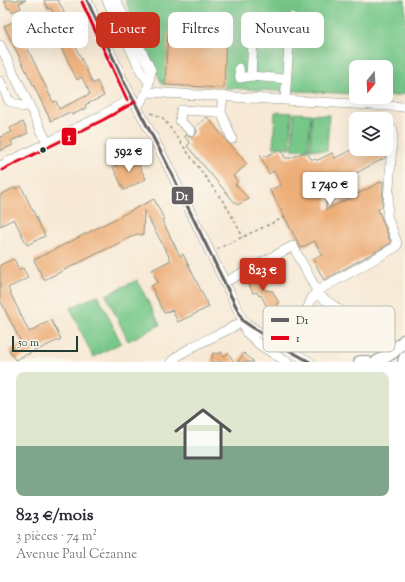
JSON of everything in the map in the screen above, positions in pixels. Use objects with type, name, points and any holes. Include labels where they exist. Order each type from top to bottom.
[{"type":"main road","points":[[395,350],[405,340]]},
{"type":"main road","points":[[377,362],[393,352]]},
{"type":"main road","points":[[404,362],[405,358]]},
{"type":"main road","points":[[360,362],[366,362]]},
{"type":"street","points":[[87,0],[132,98],[165,160],[225,282],[243,321],[246,332],[263,347]]},
{"type":"street","points":[[107,0],[142,73],[149,82]]},
{"type":"street","points":[[116,0],[150,70],[147,92],[137,107]]},
{"type":"street","points":[[0,45],[46,142]]},
{"type":"street","points":[[252,76],[253,48]]},
{"type":"street","points":[[285,100],[288,48]]},
{"type":"street","points":[[239,68],[240,78],[252,76],[286,79]]},
{"type":"street","points":[[0,81],[9,101],[23,107],[28,104]]},
{"type":"street","points":[[147,92],[405,107]]},
{"type":"street","points":[[223,97],[221,112],[232,138]]},
{"type":"street","points":[[0,166],[101,116],[132,98]]},
{"type":"street","points":[[191,131],[180,121],[181,110],[221,112]]},
{"type":"street","points":[[309,306],[316,292],[396,247],[397,244],[387,216],[391,156]]},
{"type":"street","points":[[225,282],[293,246],[316,292],[334,306]]},
{"type":"street","points":[[172,362],[189,349],[229,330],[243,321]]},
{"type":"street","points":[[243,321],[263,335]]},
{"type":"street","points":[[271,352],[287,362]]},
{"type":"street","points":[[292,352],[310,362]]},
{"type":"path","points":[[142,117],[148,112],[163,118],[227,207],[243,236]]},
{"type":"path","points":[[210,252],[285,217]]},
{"type":"green space","points":[[125,0],[405,0],[405,93],[393,96],[393,60],[349,60],[349,94],[162,84],[146,48],[160,48],[160,12],[130,12]]},
{"type":"green space","points":[[275,112],[292,113],[290,148],[273,147]]},
{"type":"green space","points":[[294,113],[311,114],[308,150],[292,149]]},
{"type":"green space","points":[[312,114],[329,115],[327,151],[310,149]]},
{"type":"green space","points":[[137,280],[160,325],[128,341],[106,295]]},
{"type":"green space","points":[[98,295],[121,343],[93,357],[70,308]]},
{"type":"building","points":[[4,0],[26,0],[19,3],[21,8],[13,12],[10,8],[8,9]]},
{"type":"building","points":[[44,0],[58,0],[64,12],[53,12],[51,8],[48,9]]},
{"type":"building","points":[[12,22],[12,42],[4,26]]},
{"type":"building","points":[[168,33],[168,48],[226,48],[224,88],[165,85]]},
{"type":"building","points":[[15,48],[27,48],[53,102],[56,101],[59,109],[90,94],[82,77],[77,80],[61,48],[76,48],[93,84],[97,81],[104,96],[85,105],[86,108],[72,115],[70,112],[51,121]]},
{"type":"building","points":[[207,117],[247,164],[233,176],[238,182],[235,184],[249,199],[237,205],[187,146],[190,143],[184,136],[186,135],[190,137],[195,135],[197,132],[195,127]]},
{"type":"building","points":[[23,122],[28,133],[11,141],[13,145],[0,151],[0,137],[12,132],[10,128]]},
{"type":"building","points":[[281,149],[285,158],[291,158],[306,151],[311,159],[318,160],[332,153],[335,158],[349,151],[349,156],[385,156],[385,158],[327,188],[326,210],[383,181],[382,207],[378,209],[391,243],[324,280],[313,259],[322,255],[315,241],[301,248],[270,190],[281,185],[274,171],[269,174],[260,155],[266,156]]},
{"type":"building","points":[[134,156],[146,179],[124,190],[113,167]]},
{"type":"building","points":[[21,186],[45,236],[27,245],[14,219],[0,226],[0,195]]},
{"type":"building","points":[[154,199],[164,219],[162,220],[180,256],[183,254],[209,307],[178,322],[172,310],[164,313],[151,286],[158,282],[152,270],[171,260],[144,210],[143,235],[137,234],[44,280],[34,260]]},
{"type":"building","points":[[14,259],[19,270],[23,268],[28,278],[8,288],[29,332],[51,320],[61,339],[15,360],[9,350],[22,344],[0,300],[0,265]]},
{"type":"building","points":[[257,273],[266,291],[269,290],[270,292],[272,290],[279,303],[276,304],[277,306],[266,306],[261,295],[259,296],[257,292],[253,293],[246,278]]},
{"type":"building","points":[[221,352],[224,356],[228,353],[234,362],[211,362],[213,353],[218,354]]},
{"type":"building","points":[[244,353],[254,362],[238,362]]},
{"type":"transit line","name":"D1","points":[[87,0],[124,82],[165,160],[243,321],[263,335]]},
{"type":"transit line","name":"1","points":[[82,2],[127,100]]},
{"type":"transit line","name":"1","points":[[2,170],[103,120],[135,102]]},
{"type":"transit line","name":"D1","points":[[292,352],[310,362]]}]
